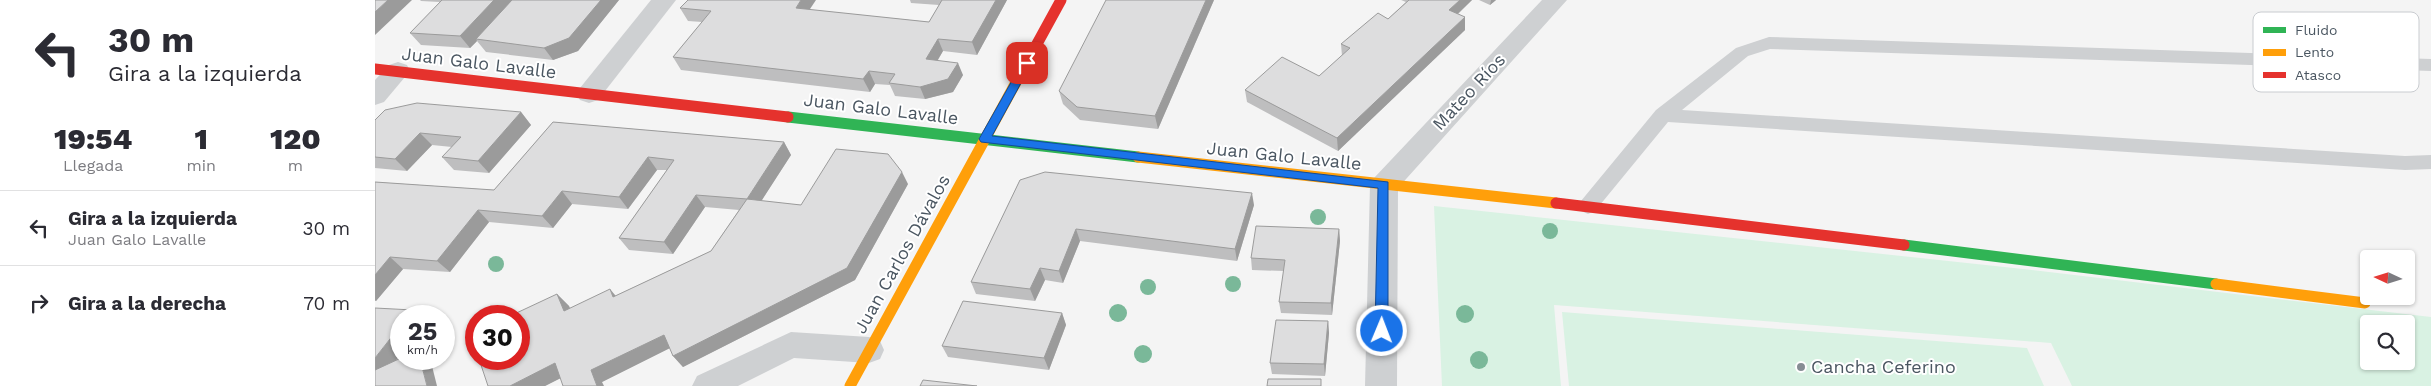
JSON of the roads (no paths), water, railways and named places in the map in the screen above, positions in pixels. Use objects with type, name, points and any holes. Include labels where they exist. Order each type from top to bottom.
[{"type":"street","points":[[589,94],[664,0]]},
{"type":"street","name":"Juan Carlos Dávalos","points":[[850,386],[1061,0]]},
{"type":"street","name":"Mateo Ríos","points":[[1384,185],[1555,0]]},
{"type":"street","points":[[375,96],[387,70]]},
{"type":"street","name":"Juan Galo Lavalle","points":[[387,70],[1384,185],[1588,206],[2360,302]]},
{"type":"street","points":[[1381,386],[1384,185]]},
{"type":"street","points":[[708,386],[791,345],[869,350]]},
{"type":"lane","points":[[1588,206],[1663,115],[1742,52],[1769,43],[2253,59]]},
{"type":"lane","points":[[1663,115],[2405,163],[2431,162]]},
{"type":"place","name":"Cancha Ceferino","points":[[1801,367]]}]
